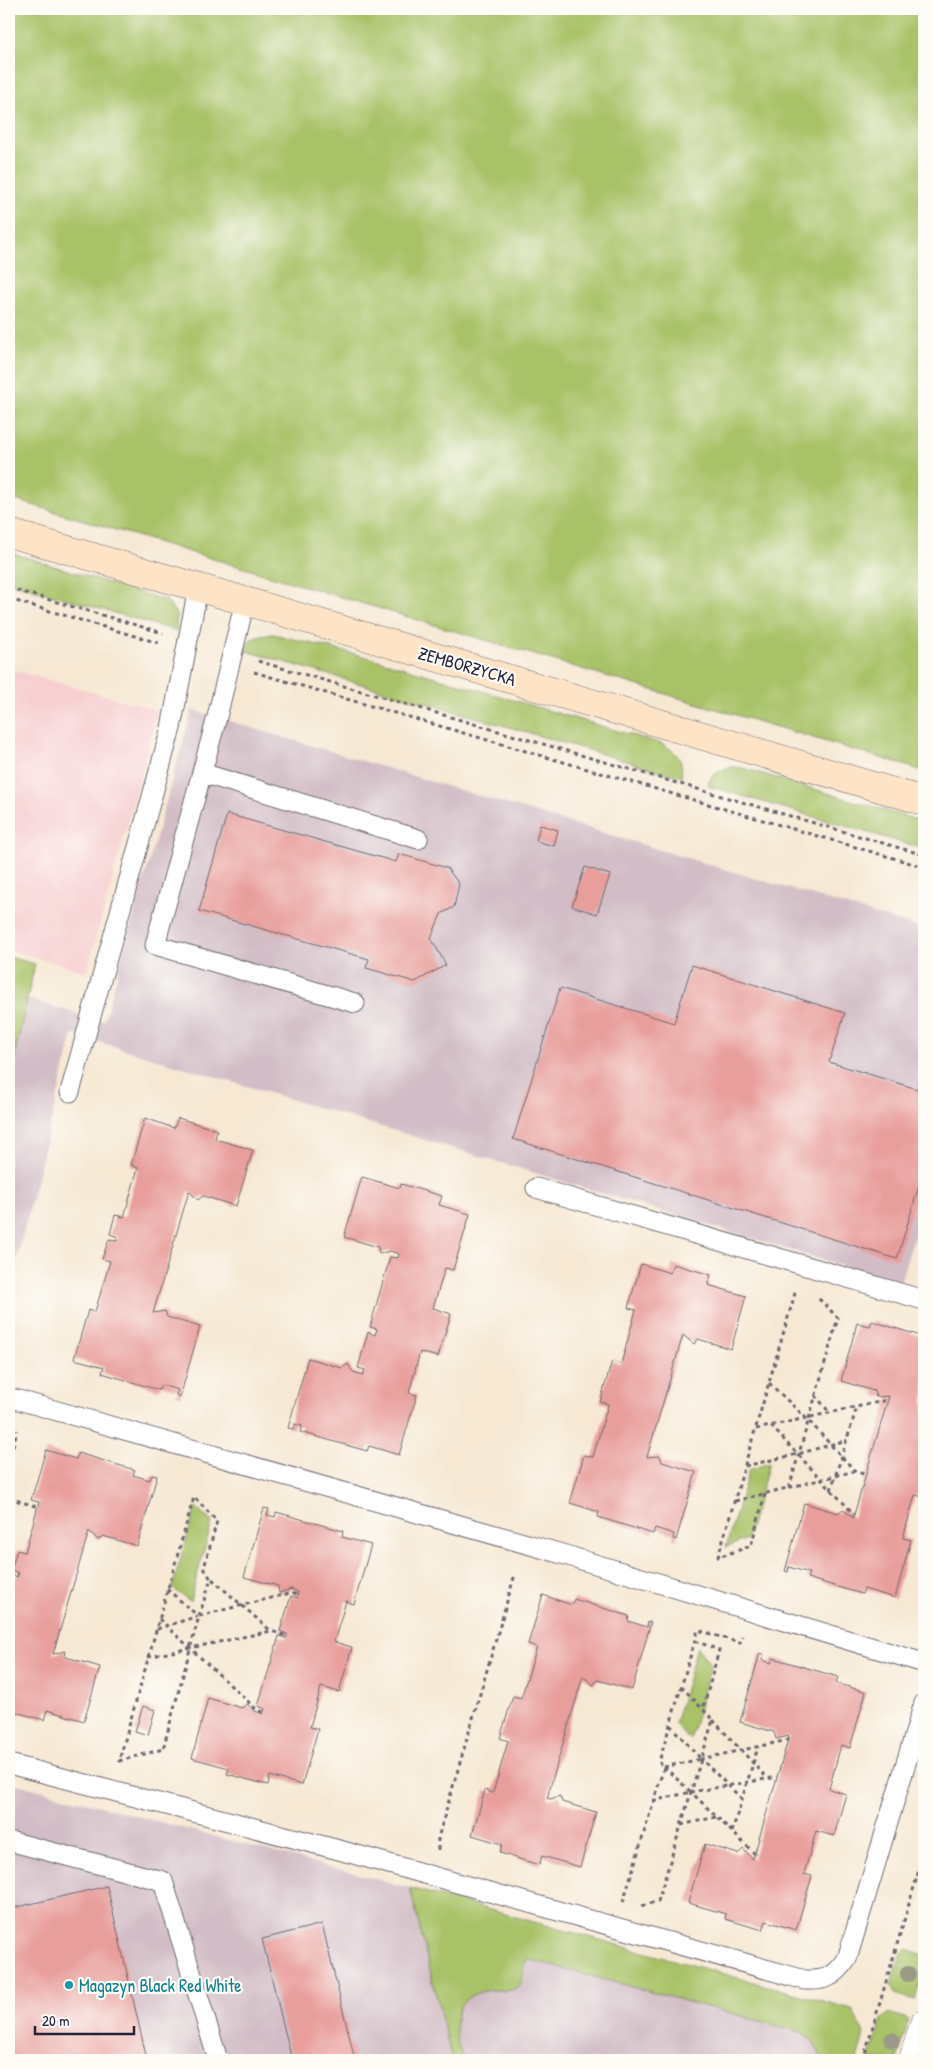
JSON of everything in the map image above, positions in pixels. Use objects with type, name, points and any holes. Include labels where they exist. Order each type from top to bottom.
[{"type":"street","name":"ZEMBORZYCKA","points":[[9,533],[924,801]]},
{"type":"street","points":[[914,2060],[924,2024]]},
{"type":"lane","points":[[70,1092],[171,728],[198,588]]},
{"type":"lane","points":[[245,601],[232,660],[155,945],[355,1003]]},
{"type":"lane","points":[[202,773],[418,839]]},
{"type":"lane","points":[[536,1188],[924,1300]]},
{"type":"lane","points":[[15,1399],[562,1554],[924,1663]]},
{"type":"lane","points":[[9,1764],[339,1850],[805,1980],[818,1980],[839,1971],[847,1960],[924,1703]]},
{"type":"lane","points":[[9,1842],[163,1881],[218,2060]]},
{"type":"path","points":[[9,588],[187,646]]},
{"type":"path","points":[[9,599],[187,646]]},
{"type":"path","points":[[232,660],[924,855]]},
{"type":"path","points":[[232,660],[924,868]]},
{"type":"path","points":[[765,1494],[751,1546],[718,1557],[797,1290]]},
{"type":"path","points":[[789,1488],[807,1419],[838,1318],[812,1293]]},
{"type":"path","points":[[770,1383],[807,1419],[855,1471],[866,1475]]},
{"type":"path","points":[[815,1395],[830,1413]]},
{"type":"path","points":[[756,1429],[888,1400]]},
{"type":"path","points":[[831,1490],[858,1406]]},
{"type":"path","points":[[771,1426],[854,1514]]},
{"type":"path","points":[[9,1462],[17,1430]]},
{"type":"path","points":[[745,1466],[847,1440]]},
{"type":"path","points":[[735,1501],[855,1471]]},
{"type":"path","points":[[211,1579],[190,1647],[163,1749],[119,1760],[194,1497],[217,1521],[204,1568],[211,1579],[272,1632]]},
{"type":"path","points":[[9,1498],[38,1507]]},
{"type":"path","points":[[9,1573],[18,1575]]},
{"type":"path","points":[[440,1856],[437,1848],[438,1838],[515,1574]]},
{"type":"path","points":[[168,1589],[199,1616]]},
{"type":"path","points":[[156,1630],[241,1605],[291,1593],[298,1595]]},
{"type":"path","points":[[159,1619],[256,1710],[264,1712]]},
{"type":"path","points":[[740,1643],[698,1630],[659,1762],[755,1854]]},
{"type":"path","points":[[148,1656],[272,1632],[287,1636]]},
{"type":"path","points":[[695,1641],[719,1650],[703,1709]]},
{"type":"path","points":[[681,1686],[767,1778]]},
{"type":"path","points":[[639,1907],[658,1902],[713,1720]]},
{"type":"path","points":[[670,1725],[742,1799]]},
{"type":"path","points":[[664,1767],[788,1740]]},
{"type":"path","points":[[732,1832],[758,1747]]},
{"type":"path","points":[[623,1903],[664,1767]]},
{"type":"path","points":[[653,1802],[691,1792],[777,1777]]},
{"type":"path","points":[[681,1825],[717,1817]]},
{"type":"path","points":[[863,2060],[924,1853]]},
{"type":"shaded area","points":[[9,669],[158,710],[87,972],[9,950]]},
{"type":"shaded area","points":[[192,710],[924,929],[924,1205],[900,1283],[73,1034],[9,1290],[9,994],[104,1021]]},
{"type":"shaded area","points":[[9,1782],[410,1888],[852,2009],[864,2034],[856,2060],[9,2060]]},
{"type":"green space","points":[[9,9],[924,9],[924,771],[9,498]]},
{"type":"green space","points":[[9,552],[167,601],[177,615],[176,631],[9,582]]},
{"type":"green space","points":[[273,634],[371,658],[662,744],[672,750],[678,757],[682,771],[681,777],[240,649],[243,645],[259,636]]},
{"type":"green space","points":[[731,767],[743,768],[924,822],[924,849],[708,786],[711,778],[716,773]]},
{"type":"green space","points":[[9,957],[35,964],[9,1079]]},
{"type":"green space","points":[[769,1463],[747,1539],[726,1547],[749,1470]]},
{"type":"green space","points":[[196,1507],[212,1522],[190,1601],[172,1588]]},
{"type":"green space","points":[[697,1647],[711,1665],[690,1740],[675,1724]]},
{"type":"green space","points":[[410,1888],[852,2009],[864,2034],[857,2060],[823,2060],[813,2041],[801,2032],[527,1959],[522,1978],[515,1989],[486,1991],[465,2000],[457,2013],[456,2021],[457,2042],[463,2060],[452,2060]]},
{"type":"green space","points":[[907,1949],[924,1955],[924,1966],[915,2000],[895,1994],[891,1986],[901,1954]]},
{"type":"green space","points":[[888,2013],[909,2019],[897,2060],[869,2060],[882,2019]]},
{"type":"building","points":[[227,814],[396,862],[399,854],[447,868],[459,884],[454,907],[441,914],[431,938],[446,965],[415,982],[366,968],[369,959],[199,911]]},
{"type":"building","points":[[540,825],[558,830],[554,846],[536,841]]},
{"type":"building","points":[[585,867],[610,875],[597,914],[572,906]]},
{"type":"building","points":[[692,965],[845,1013],[829,1062],[924,1091],[924,1169],[897,1259],[513,1139],[560,988],[674,1023]]},
{"type":"building","points":[[145,1118],[174,1128],[178,1118],[217,1130],[215,1139],[253,1150],[236,1206],[203,1196],[198,1200],[189,1191],[153,1313],[165,1311],[167,1317],[200,1327],[180,1397],[176,1395],[178,1390],[161,1385],[159,1390],[102,1373],[104,1367],[74,1359],[88,1310],[95,1312],[110,1261],[102,1259],[109,1239],[117,1241],[118,1237],[110,1234],[115,1215],[124,1217],[138,1168],[131,1165]]},
{"type":"building","points":[[362,1177],[400,1188],[401,1184],[442,1196],[439,1205],[470,1214],[453,1270],[445,1268],[433,1308],[451,1314],[438,1357],[420,1352],[409,1393],[417,1395],[399,1455],[369,1446],[367,1451],[300,1432],[302,1426],[294,1424],[293,1429],[288,1428],[308,1358],[342,1368],[348,1364],[353,1372],[363,1375],[365,1370],[358,1368],[368,1332],[375,1335],[377,1329],[370,1327],[390,1257],[398,1258],[399,1254],[390,1251],[379,1254],[378,1247],[344,1237]]},
{"type":"building","points":[[641,1264],[670,1273],[673,1264],[711,1275],[708,1285],[746,1296],[731,1349],[698,1339],[694,1344],[683,1335],[647,1457],[660,1456],[662,1462],[696,1472],[676,1540],[673,1539],[674,1534],[655,1528],[653,1534],[598,1517],[599,1512],[570,1503],[584,1455],[593,1457],[608,1404],[600,1402],[612,1361],[621,1364],[636,1310],[628,1308]]},
{"type":"building","points":[[872,1321],[924,1337],[924,1497],[915,1495],[903,1538],[911,1540],[895,1598],[864,1589],[862,1594],[807,1578],[809,1573],[789,1567],[788,1572],[785,1571],[804,1503],[838,1513],[843,1509],[853,1518],[889,1396],[876,1397],[874,1391],[841,1381],[857,1323],[870,1326]]},
{"type":"building","points":[[46,1450],[76,1459],[78,1453],[135,1470],[133,1475],[150,1480],[152,1475],[157,1476],[137,1546],[103,1536],[98,1540],[89,1531],[53,1654],[65,1651],[66,1657],[100,1667],[84,1721],[47,1710],[44,1720],[9,1710],[9,1609],[12,1596],[9,1595],[9,1580],[10,1575],[17,1577],[19,1573],[11,1570],[17,1550],[25,1552],[39,1502],[31,1500]]},
{"type":"building","points":[[264,1508],[269,1509],[267,1515],[275,1517],[276,1512],[343,1531],[342,1537],[371,1545],[354,1604],[346,1601],[334,1642],[352,1647],[339,1692],[321,1687],[310,1727],[318,1729],[302,1785],[270,1776],[268,1785],[227,1774],[229,1768],[192,1758],[208,1698],[242,1708],[247,1704],[255,1711],[263,1714],[265,1709],[258,1706],[279,1636],[286,1638],[287,1636],[287,1634],[280,1631],[291,1596],[297,1598],[298,1592],[291,1589],[279,1593],[278,1586],[244,1577]]},
{"type":"building","points":[[543,1595],[572,1605],[574,1599],[629,1616],[628,1621],[647,1627],[648,1622],[651,1622],[632,1690],[598,1680],[593,1685],[583,1676],[547,1798],[560,1796],[562,1802],[596,1812],[580,1867],[542,1856],[539,1865],[500,1853],[502,1844],[472,1835],[485,1790],[493,1793],[508,1741],[500,1738],[513,1696],[521,1698],[537,1647],[528,1644]]},
{"type":"building","points":[[760,1653],[764,1655],[762,1660],[771,1663],[773,1658],[838,1677],[836,1683],[866,1692],[850,1748],[841,1745],[829,1789],[846,1794],[834,1836],[816,1831],[804,1874],[812,1876],[796,1930],[766,1921],[763,1930],[725,1919],[726,1914],[688,1903],[705,1844],[738,1854],[743,1849],[753,1859],[788,1740],[789,1736],[776,1739],[774,1732],[740,1722]]},
{"type":"building","points":[[143,1706],[155,1710],[148,1735],[135,1731]]},
{"type":"building","name":"Magazyn Black Red White","points":[[107,1886],[147,2060],[9,2060],[9,1909]]},
{"type":"building","points":[[322,1924],[355,2060],[292,2060],[262,1939]]},
{"type":"place","name":"Magazyn Black Red White","points":[[69,1985]]}]
